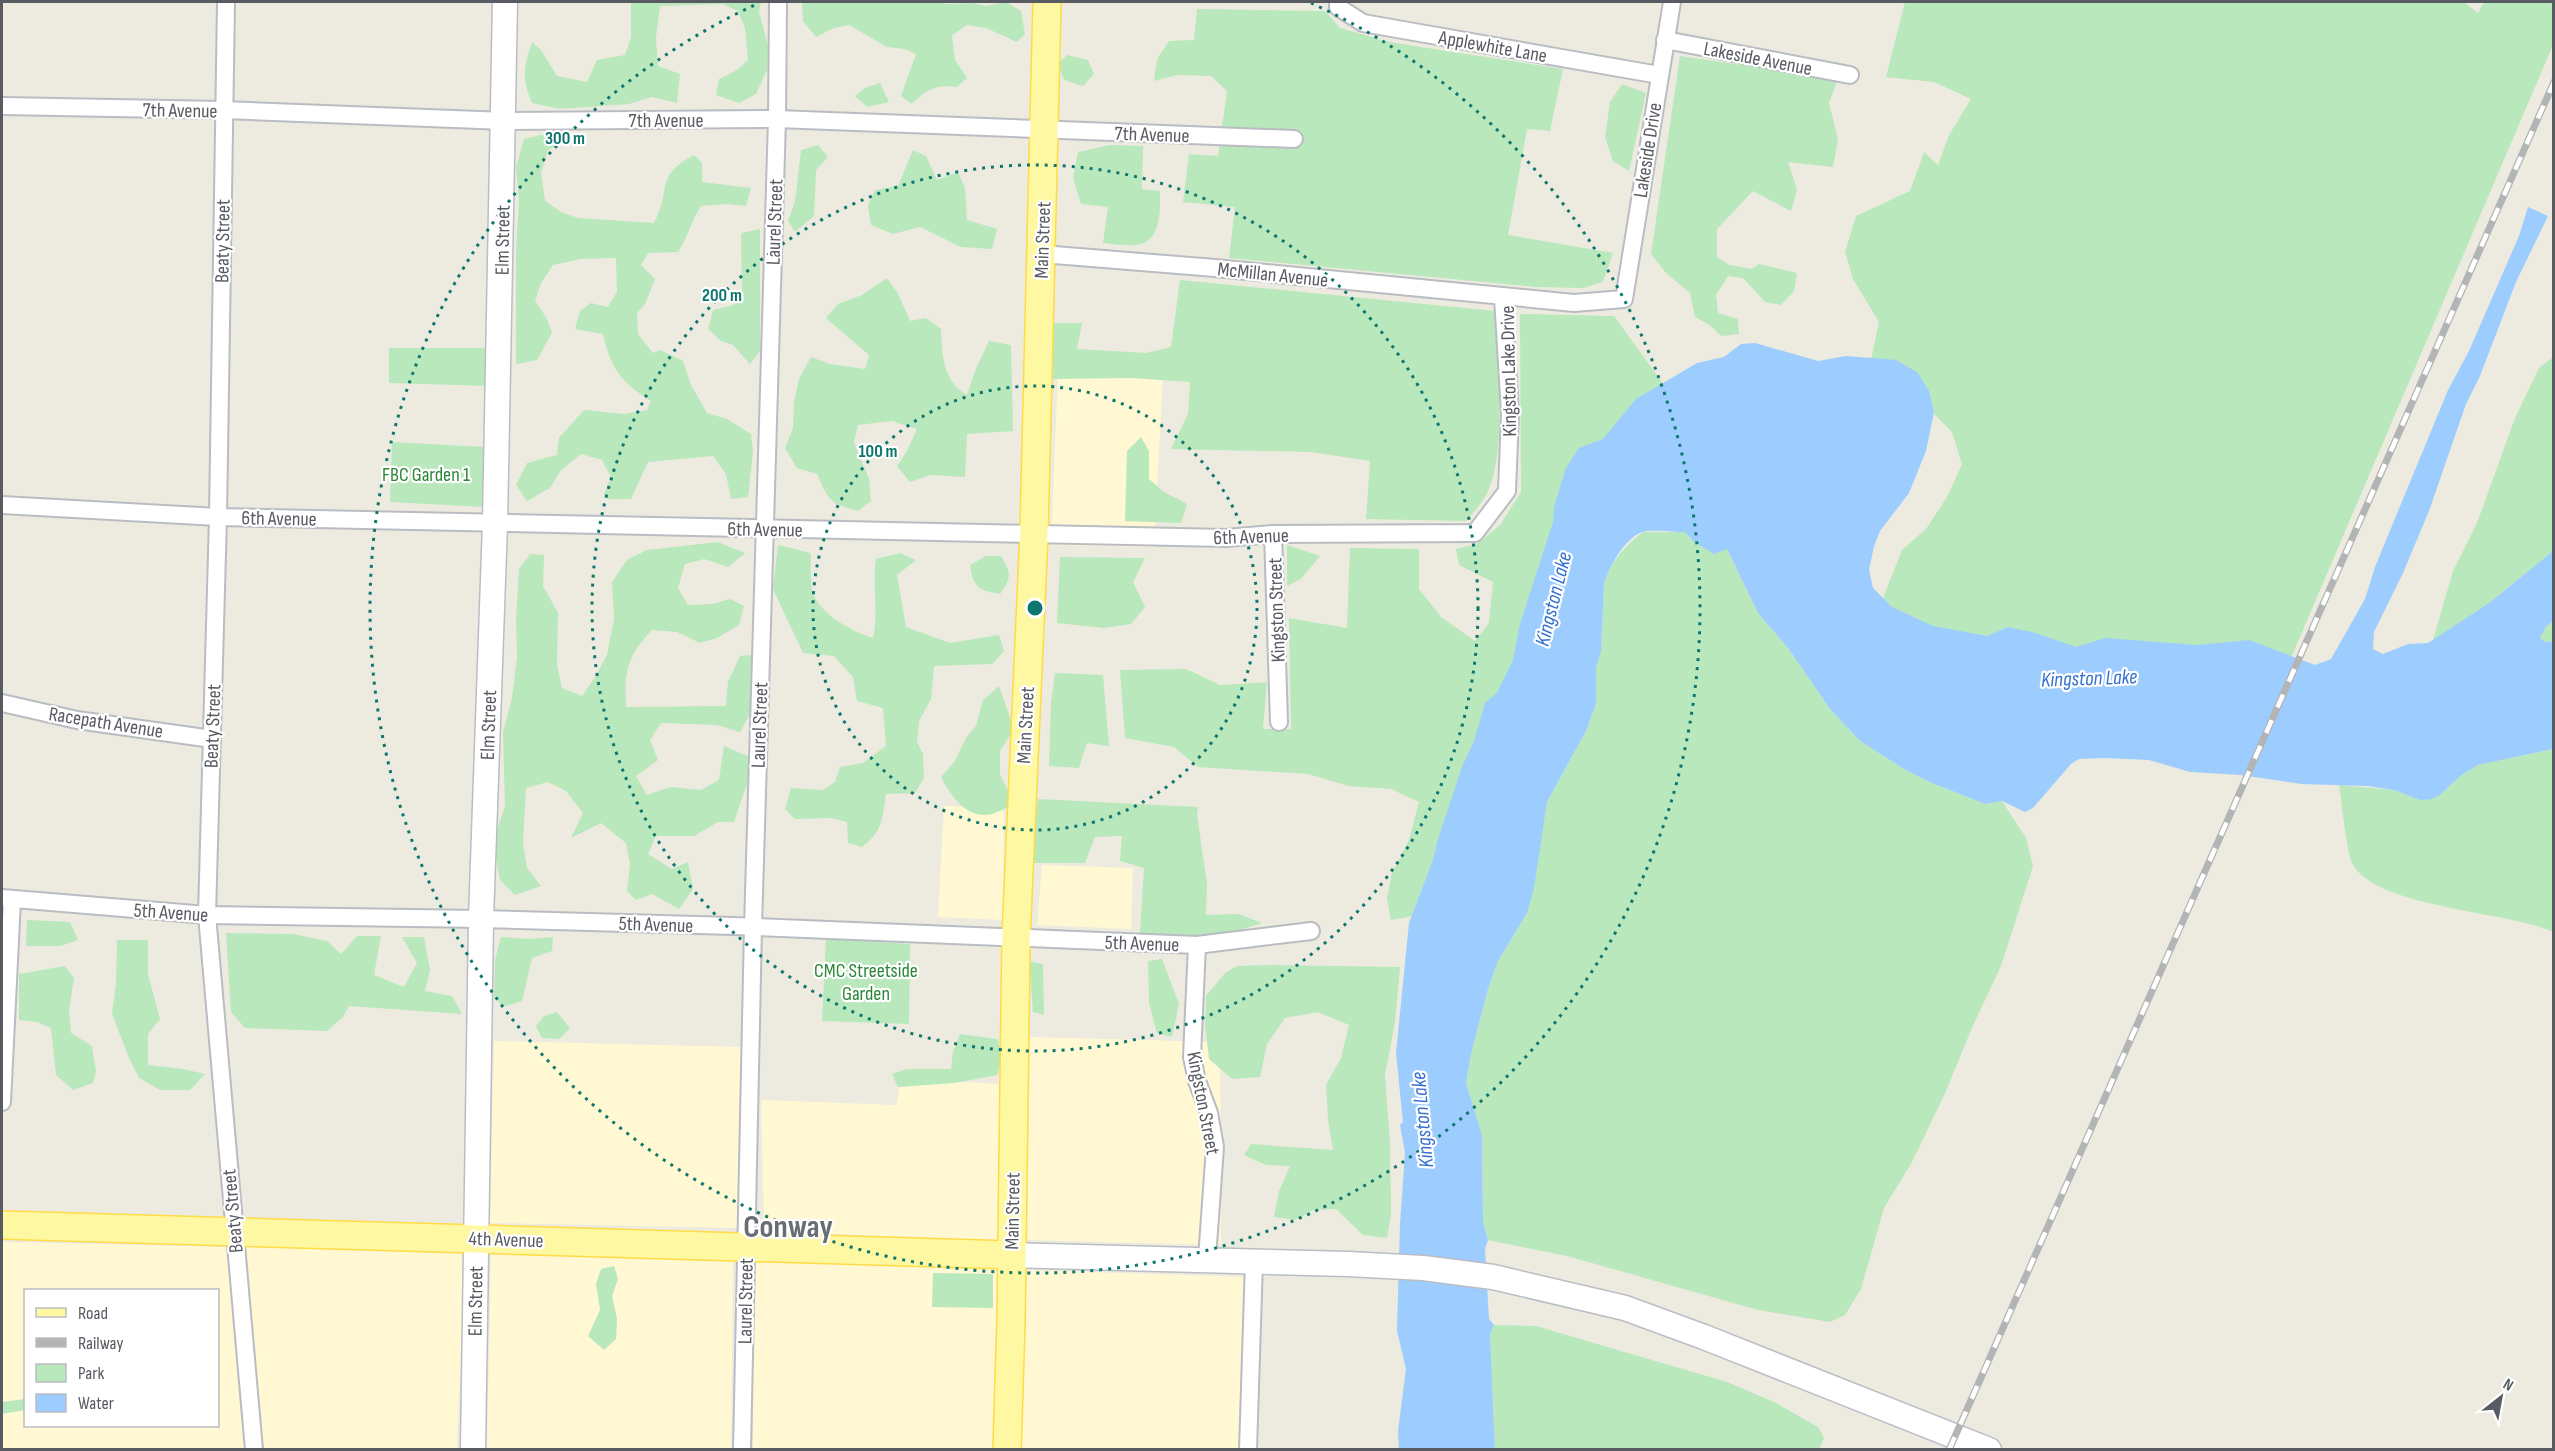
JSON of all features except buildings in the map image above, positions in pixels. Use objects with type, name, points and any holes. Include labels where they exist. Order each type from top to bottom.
[{"type":"main road","name":"Main Street","points":[[1007,1449],[1016,938],[1034,533],[1047,2]]},
{"type":"main road","name":"4th Avenue","points":[[2,1225],[1011,1255]]},
{"type":"street","name":"Beaty Street","points":[[226,2],[218,517],[207,915],[233,1232],[254,1449]]},
{"type":"street","name":"Elm Street","points":[[473,1449],[481,919],[495,523],[506,2]]},
{"type":"street","name":"Laurel Street","points":[[742,1449],[753,927],[777,119],[778,2]]},
{"type":"street","name":"Applewhite Lane","points":[[1338,2],[1338,7],[1363,23],[1659,75]]},
{"type":"street","name":"Lakeside Drive","points":[[1623,299],[1672,2]]},
{"type":"street","name":"Lakeside Avenue","points":[[1665,40],[1851,75]]},
{"type":"street","name":"7th Avenue","points":[[2,106],[223,110],[505,121],[777,119],[1294,139]]},
{"type":"street","name":"McMillan Avenue","points":[[1042,254],[1215,268],[1503,297]]},
{"type":"street","name":"Kingston Lake Drive","points":[[1507,491],[1510,414],[1503,297],[1574,303],[1623,299]]},
{"type":"street","name":"6th Avenue","points":[[2,505],[218,517],[1226,538],[1273,534],[1475,533],[1507,491]]},
{"type":"street","name":"Kingston Street","points":[[1273,534],[1279,722]]},
{"type":"street","name":"Racepath Avenue","points":[[2,703],[77,720],[212,739]]},
{"type":"street","name":"5th Avenue","points":[[7,899],[207,915],[481,919],[753,927],[1197,945],[1311,931]]},
{"type":"street","points":[[2,1102],[7,899]]},
{"type":"street","name":"Kingston Street","points":[[1197,945],[1192,1057],[1197,1081],[1209,1113],[1215,1147],[1207,1259]]},
{"type":"street","points":[[1011,1255],[1348,1264],[1435,1269],[1494,1277],[1637,1312],[1989,1449]]},
{"type":"street","points":[[1248,1449],[1254,1261]]},
{"type":"shaded area","points":[[1058,371],[1163,374],[1154,547],[1051,545]]},
{"type":"shaded area","points":[[944,806],[1004,808],[1003,920],[938,917]]},
{"type":"shaded area","points":[[1042,865],[1133,868],[1131,929],[1037,925]]},
{"type":"shaded area","points":[[1030,1037],[1220,1042],[1221,1245],[1027,1240]]},
{"type":"shaded area","points":[[494,1041],[741,1047],[737,1228],[490,1223]]},
{"type":"shaded area","points":[[901,1079],[1002,1084],[1001,1241],[764,1231],[761,1100],[896,1105]]},
{"type":"shaded area","points":[[2,1242],[465,1252],[457,1449],[2,1450]]},
{"type":"shaded area","points":[[491,1253],[733,1260],[731,1449],[487,1450]]},
{"type":"shaded area","points":[[753,1261],[999,1269],[1006,1449],[753,1450]]},
{"type":"shaded area","points":[[1026,1270],[1247,1277],[1245,1449],[1021,1450]]},
{"type":"green space","points":[[631,2],[761,2],[759,12],[768,45],[767,70],[756,94],[739,103],[716,95],[719,79],[737,70],[748,60],[745,28],[738,11],[723,4],[660,6],[656,38],[658,66],[680,74],[677,103],[652,97],[629,104],[560,109],[532,103],[526,86],[525,72],[532,42],[541,50],[557,76],[587,82],[597,60],[625,55],[631,37]]},
{"type":"green space","points":[[802,2],[943,2],[986,6],[1006,2],[1021,11],[1025,34],[1017,42],[986,28],[967,25],[952,35],[955,60],[967,78],[957,87],[943,86],[932,89],[912,104],[901,96],[916,54],[905,49],[887,47],[849,25],[834,28],[816,37],[803,21]]},
{"type":"green space","points":[[1905,2],[2464,2],[2478,13],[2484,2],[2553,2],[2553,45],[2288,665],[2186,662],[1914,630],[1883,598],[1902,550],[1926,529],[1947,497],[1962,464],[1952,432],[1915,395],[1871,360],[1879,322],[1853,279],[1845,252],[1856,216],[1910,191],[1924,152],[1938,165],[1949,135],[1971,99],[1934,82],[1886,77]]},
{"type":"green space","points":[[1197,9],[1325,11],[1340,28],[1389,42],[1563,69],[1550,131],[1527,129],[1508,235],[1613,253],[1603,282],[1583,288],[1536,287],[1229,258],[1235,207],[1183,202],[1189,154],[1218,156],[1227,91],[1211,76],[1177,75],[1154,81],[1157,59],[1169,41],[1194,40]]},
{"type":"green space","points":[[1067,55],[1088,60],[1094,74],[1083,86],[1064,80],[1058,64]]},
{"type":"green space","points":[[1680,56],[1838,79],[1829,103],[1838,139],[1833,167],[1788,162],[1797,190],[1791,211],[1753,191],[1717,229],[1717,257],[1729,265],[1752,269],[1759,264],[1797,273],[1794,291],[1781,305],[1765,302],[1743,278],[1728,276],[1716,295],[1718,313],[1738,319],[1739,334],[1721,336],[1711,326],[1695,317],[1690,293],[1666,273],[1651,254]]},
{"type":"green space","points":[[880,83],[889,102],[867,107],[855,96],[865,88]]},
{"type":"green space","points":[[1622,84],[1646,93],[1629,171],[1613,161],[1605,137],[1610,102]]},
{"type":"green space","points":[[545,134],[567,140],[548,150],[541,173],[545,201],[561,212],[578,218],[654,223],[668,177],[681,163],[694,155],[702,163],[702,182],[751,188],[746,206],[728,204],[701,206],[678,252],[648,253],[641,265],[655,279],[645,304],[637,313],[638,334],[653,353],[660,350],[683,361],[691,385],[707,413],[727,419],[751,434],[753,452],[748,497],[731,499],[726,474],[713,456],[648,462],[631,499],[608,499],[604,494],[611,477],[602,460],[581,454],[561,470],[550,488],[527,501],[516,485],[527,463],[557,455],[559,438],[584,410],[624,414],[647,410],[651,401],[619,374],[610,357],[603,334],[575,329],[580,311],[591,303],[608,307],[617,292],[616,258],[580,259],[553,265],[541,283],[535,301],[546,317],[552,333],[537,360],[516,364],[516,250],[519,200],[516,167],[524,139]]},
{"type":"green space","points":[[818,145],[828,157],[816,170],[814,216],[795,232],[788,221],[795,202],[801,150]]},
{"type":"green space","points":[[1110,145],[1143,146],[1142,189],[1160,191],[1158,224],[1151,238],[1144,243],[1120,245],[1103,243],[1108,207],[1081,204],[1073,178],[1078,152]]},
{"type":"green space","points":[[913,150],[926,156],[937,180],[958,172],[965,188],[967,220],[997,229],[992,249],[961,247],[920,227],[893,234],[871,225],[868,205],[875,190],[898,186]]},
{"type":"green space","points":[[760,229],[760,351],[750,364],[733,345],[721,341],[708,329],[713,310],[734,305],[742,291],[741,233]]},
{"type":"green space","points":[[887,278],[898,294],[910,321],[926,318],[941,329],[943,358],[948,375],[967,395],[989,341],[1011,345],[1013,431],[967,434],[965,477],[930,475],[910,482],[897,466],[917,429],[892,421],[858,425],[854,442],[869,479],[871,501],[858,511],[831,500],[817,474],[797,468],[785,448],[793,428],[794,402],[799,379],[811,357],[830,364],[865,369],[869,355],[826,318],[838,304],[862,295]]},
{"type":"green space","points":[[1180,280],[1495,311],[1500,406],[1499,432],[1493,478],[1479,506],[1466,521],[1366,519],[1370,461],[1311,452],[1171,449],[1188,414],[1190,382],[1131,378],[1052,379],[1052,323],[1082,323],[1077,349],[1146,353],[1171,347]]},
{"type":"green space","points":[[1520,314],[1614,316],[1667,389],[1418,915],[1391,920],[1387,898],[1392,873],[1409,840],[1419,802],[1391,789],[1349,786],[1308,774],[1198,767],[1174,747],[1125,738],[1120,670],[1186,669],[1220,685],[1267,682],[1263,729],[1291,729],[1289,618],[1347,628],[1350,548],[1419,549],[1419,589],[1441,617],[1475,641],[1489,623],[1493,582],[1459,565],[1456,549],[1477,544],[1500,525],[1521,492]]},
{"type":"green space","points":[[389,348],[489,348],[488,386],[389,383]]},
{"type":"green space","points":[[2553,357],[2553,551],[2489,603],[2433,640],[2453,571],[2477,523],[2515,418],[2539,368]]},
{"type":"green space","points":[[1141,437],[1149,451],[1149,479],[1164,492],[1187,504],[1181,523],[1125,521],[1127,451]]},
{"type":"green space","name":"FBC Garden 1","points":[[392,442],[486,447],[484,507],[390,502]]},
{"type":"green space","points":[[1643,532],[1685,532],[1694,542],[1727,549],[1758,613],[1788,648],[1830,709],[1860,741],[1927,781],[1985,804],[2002,801],[2026,838],[2033,866],[2001,966],[1912,1162],[1884,1208],[1861,1289],[1845,1315],[1830,1322],[1758,1310],[1567,1256],[1488,1240],[1483,1222],[1482,1135],[1466,1083],[1471,1054],[1498,961],[1527,913],[1547,802],[1586,731],[1596,704],[1596,668],[1601,652],[1604,584],[1619,555]]},
{"type":"green space","points":[[718,542],[745,553],[728,567],[704,559],[685,564],[678,588],[688,605],[713,604],[730,599],[744,606],[739,625],[717,638],[700,643],[677,632],[652,630],[637,648],[629,665],[626,707],[726,706],[728,682],[740,656],[751,655],[750,714],[740,732],[717,725],[661,723],[650,740],[658,760],[636,776],[647,795],[670,787],[701,790],[719,780],[724,746],[752,758],[747,784],[734,822],[718,822],[694,836],[656,836],[648,854],[672,869],[688,862],[693,889],[679,909],[652,894],[636,900],[627,891],[630,864],[626,843],[601,823],[571,838],[583,813],[566,791],[548,782],[526,788],[523,843],[527,868],[541,886],[515,895],[500,880],[493,841],[505,806],[503,732],[512,698],[517,657],[516,620],[519,569],[530,554],[544,555],[543,586],[558,613],[557,665],[562,688],[582,696],[607,655],[614,619],[612,582],[627,560],[647,550]]},
{"type":"green space","points":[[778,545],[811,553],[811,586],[815,598],[828,614],[856,631],[873,638],[876,559],[900,553],[916,560],[897,575],[906,627],[950,643],[999,635],[1004,651],[992,664],[934,666],[931,699],[919,721],[917,742],[923,754],[924,778],[915,793],[886,794],[878,830],[862,847],[848,843],[847,822],[831,818],[795,819],[785,809],[791,788],[823,790],[835,782],[840,767],[863,763],[886,746],[883,708],[857,701],[853,677],[834,656],[803,653],[773,589]]},
{"type":"green space","points":[[1287,545],[1320,556],[1301,579],[1287,586]]},
{"type":"green space","points":[[986,556],[1001,556],[1007,567],[1009,575],[1007,583],[1000,594],[978,587],[973,579],[970,565]]},
{"type":"green space","points":[[1060,557],[1145,558],[1133,582],[1145,607],[1131,624],[1104,628],[1057,623]]},
{"type":"green space","points":[[2553,621],[2553,641],[2545,642],[2540,638],[2545,628]]},
{"type":"green space","points":[[1055,673],[1103,675],[1109,746],[1087,743],[1079,768],[1049,766],[1051,703]]},
{"type":"green space","points":[[999,686],[1014,729],[1000,751],[1000,774],[1014,804],[995,813],[983,815],[961,805],[941,777],[955,761],[966,738],[976,726],[983,700]]},
{"type":"green space","points":[[2553,749],[2553,932],[2533,925],[2414,899],[2386,890],[2365,878],[2352,863],[2339,785],[2394,790],[2420,800],[2440,795],[2460,776],[2478,765]]},
{"type":"green space","points":[[1038,799],[1198,807],[1197,815],[1207,884],[1206,915],[1238,914],[1262,923],[1231,932],[1202,936],[1140,933],[1144,868],[1120,861],[1122,836],[1095,837],[1085,863],[1031,863]]},
{"type":"green space","points":[[27,920],[70,922],[78,940],[60,946],[26,946]]},
{"type":"green space","points":[[226,933],[293,934],[327,941],[341,954],[357,936],[381,936],[374,975],[404,987],[417,963],[402,937],[424,937],[430,970],[425,991],[452,996],[462,1014],[349,1006],[343,1017],[327,1031],[245,1028],[231,1012]]},
{"type":"green space","points":[[501,937],[531,939],[553,937],[552,951],[532,958],[522,1001],[503,1007],[494,997],[495,960]]},
{"type":"green space","name":"CMC Streetside Garden","points":[[826,939],[910,944],[909,1024],[822,1021]]},
{"type":"green space","points":[[117,940],[148,940],[148,974],[160,1019],[148,1034],[148,1065],[205,1074],[190,1090],[160,1090],[139,1078],[129,1058],[112,1014],[116,984]]},
{"type":"green space","points":[[1162,959],[1179,1004],[1172,1037],[1157,1033],[1149,1003],[1148,961]]},
{"type":"green space","points":[[1029,961],[1043,964],[1044,1015],[1033,1012]]},
{"type":"green space","points":[[65,966],[74,978],[69,1010],[71,1033],[92,1046],[96,1071],[93,1083],[73,1090],[56,1075],[51,1028],[37,1022],[19,1020],[19,974]]},
{"type":"green space","points":[[1237,966],[1400,967],[1395,1022],[1385,1075],[1390,1143],[1391,1213],[1387,1238],[1363,1235],[1336,1209],[1313,1210],[1295,1220],[1274,1217],[1279,1191],[1290,1166],[1266,1165],[1244,1155],[1251,1144],[1333,1150],[1326,1085],[1341,1058],[1349,1025],[1318,1012],[1285,1018],[1267,1044],[1260,1077],[1232,1079],[1209,1059],[1205,1025],[1206,996],[1225,973]]},
{"type":"green space","points":[[557,1012],[570,1028],[559,1039],[542,1038],[536,1026],[544,1016]]},
{"type":"green space","points":[[960,1034],[997,1039],[1004,1056],[997,1075],[955,1083],[898,1087],[892,1074],[907,1069],[951,1069],[953,1052]]},
{"type":"green space","points":[[614,1266],[618,1279],[612,1296],[617,1319],[616,1339],[604,1350],[588,1336],[600,1310],[596,1284],[601,1269]]},
{"type":"green space","points":[[933,1273],[993,1274],[993,1308],[932,1307]]},
{"type":"green space","points":[[1494,1325],[1536,1326],[1727,1382],[1774,1402],[1818,1427],[1824,1438],[1819,1450],[1495,1449],[1490,1334]]},
{"type":"green space","points":[[24,1399],[24,1410],[2,1414],[2,1402]]},
{"type":"water","name":"Kingston Lake","points":[[2528,207],[2548,216],[2516,282],[2480,376],[2466,404],[2429,511],[2403,573],[2374,632],[2373,649],[2383,654],[2408,644],[2428,643],[2489,603],[2553,551],[2553,621],[2545,628],[2540,638],[2545,642],[2553,641],[2553,749],[2478,765],[2460,776],[2440,795],[2432,799],[2420,800],[2394,790],[2367,786],[2302,784],[2241,775],[2190,772],[2149,760],[2104,758],[2079,759],[2071,764],[2033,808],[2025,812],[2002,801],[1985,804],[1927,781],[1860,741],[1830,709],[1788,648],[1758,613],[1727,549],[1714,554],[1694,542],[1685,532],[1657,531],[1642,532],[1623,547],[1613,562],[1604,584],[1601,652],[1596,668],[1596,704],[1586,731],[1547,802],[1534,888],[1527,913],[1498,961],[1488,989],[1466,1083],[1482,1135],[1483,1222],[1488,1240],[1485,1249],[1489,1319],[1494,1325],[1490,1334],[1495,1449],[1399,1450],[1398,1431],[1406,1369],[1397,1331],[1400,1224],[1405,1153],[1400,1125],[1403,1122],[1396,1053],[1409,923],[1433,860],[1438,839],[1462,767],[1474,741],[1485,703],[1497,693],[1513,660],[1520,624],[1553,522],[1554,507],[1566,468],[1579,448],[1603,439],[1636,399],[1697,363],[1724,357],[1741,344],[1755,343],[1818,361],[1846,356],[1896,360],[1917,372],[1929,391],[1934,412],[1926,451],[1909,493],[1880,531],[1874,546],[1869,570],[1873,588],[1892,607],[1933,626],[1987,636],[2008,627],[2036,633],[2076,647],[2105,638],[2197,645],[2249,640],[2315,665],[2331,659],[2365,599],[2375,567],[2448,390],[2469,351],[2519,236]]},
{"type":"railway","points":[[1949,1450],[2554,82]]},
{"type":"district","name":"Conway","points":[[788,1226]]}]
